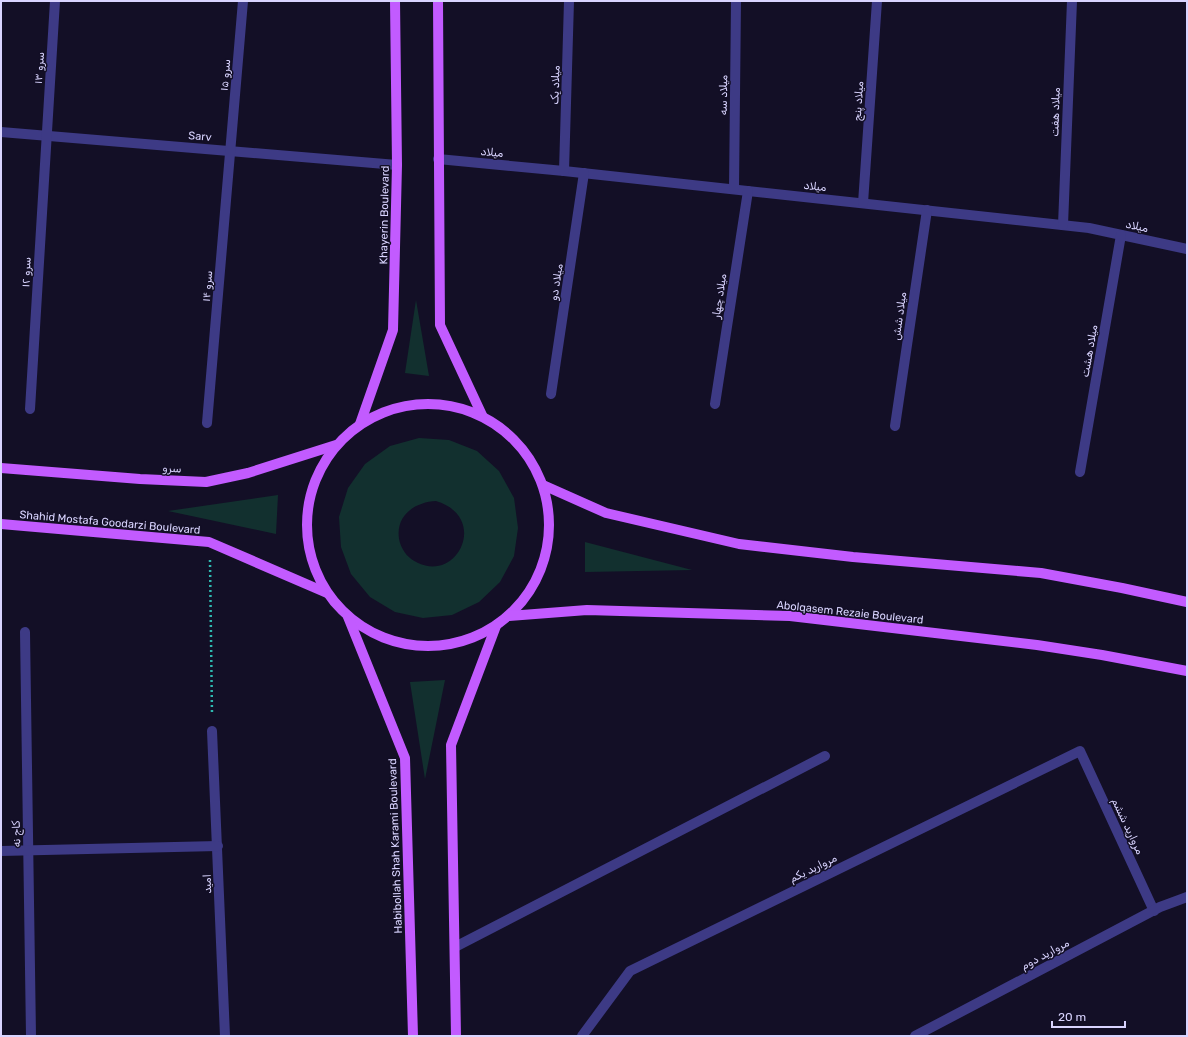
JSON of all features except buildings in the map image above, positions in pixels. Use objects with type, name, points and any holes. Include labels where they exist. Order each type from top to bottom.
[{"type":"main road","name":"Khayerin Boulevard","points":[[360,424],[393,330],[397,165],[395,1]]},
{"type":"main road","points":[[438,1],[440,325],[482,415]]},
{"type":"main road","points":[[420,403],[452,405],[482,415],[508,433],[519,445],[529,457],[543,485],[549,513],[548,542],[541,570],[528,595],[509,616],[496,626],[467,640],[436,646],[404,645],[375,635],[348,617],[327,593],[313,565],[307,534],[309,502],[319,472],[336,445],[360,424],[388,410],[420,403]]},
{"type":"main road","name":"سرو","points":[[1,468],[206,482],[248,473],[336,445]]},
{"type":"main road","points":[[543,485],[606,513],[739,544],[853,557],[1041,573],[1187,602]]},
{"type":"main road","name":"Shahid Mostafa Goodarzi Boulevard","points":[[1,524],[209,542],[327,593]]},
{"type":"main road","name":"Abolqasem Rezaie Boulevard","points":[[509,616],[587,610],[790,616],[1044,646],[1187,671]]},
{"type":"main road","name":"Habibollah Shah Karami Boulevard","points":[[348,617],[405,758],[413,1036]]},
{"type":"main road","points":[[456,1036],[452,745],[496,626]]},
{"type":"street","name":"سرو ۱۳","points":[[46,136],[55,1]]},
{"type":"street","name":"سرو ۱۵","points":[[230,151],[243,1]]},
{"type":"street","name":"میلاد یک","points":[[564,171],[569,1]]},
{"type":"street","name":"میلاد سه","points":[[734,189],[736,1]]},
{"type":"street","name":"میلاد پنج","points":[[863,203],[877,1]]},
{"type":"street","name":"میلاد هفت","points":[[1063,225],[1072,1]]},
{"type":"street","name":"Sarv","points":[[1,132],[397,165]]},
{"type":"street","name":"سرو ۱۲","points":[[30,410],[46,136]]},
{"type":"street","name":"سرو ۱۴","points":[[207,423],[230,151]]},
{"type":"street","name":"میلاد","points":[[438,159],[584,173],[1089,228],[1187,249]]},
{"type":"street","name":"میلاد دو","points":[[551,394],[584,173]]},
{"type":"street","name":"میلاد چهار","points":[[715,404],[748,191]]},
{"type":"street","name":"میلاد شش","points":[[895,426],[926,210]]},
{"type":"street","name":"میلاد هشت","points":[[1080,472],[1121,235]]},
{"type":"street","name":"کاج نه","points":[[25,632],[31,1036]]},
{"type":"street","name":"امید","points":[[212,731],[225,1036]]},
{"type":"street","name":"مروارید ششم","points":[[1080,751],[1154,911]]},
{"type":"street","name":"مروارید یکم","points":[[582,1036],[630,971],[1080,751]]},
{"type":"street","points":[[455,947],[825,756]]},
{"type":"street","points":[[1,851],[218,846]]},
{"type":"street","name":"مروارید دوم","points":[[916,1036],[1154,911],[1187,897]]},
{"type":"path","points":[[209,542],[212,731]]},
{"type":"green space","points":[[416,300],[429,376],[405,373]]},
{"type":"green space","points":[[419,438],[449,440],[477,451],[499,471],[514,498],[518,528],[514,556],[500,582],[479,602],[452,615],[423,618],[395,612],[370,597],[351,574],[341,547],[339,517],[348,488],[365,464],[390,446]],"holes":[[[436,501],[452,509],[461,520],[464,533],[462,545],[455,556],[445,564],[432,566],[418,563],[409,557],[401,546],[399,534],[399,526],[407,513],[420,504]]]},
{"type":"green space","points":[[278,495],[276,534],[168,511]]},
{"type":"green space","points":[[585,542],[692,570],[585,572]]},
{"type":"green space","points":[[445,680],[425,779],[410,682]]}]
